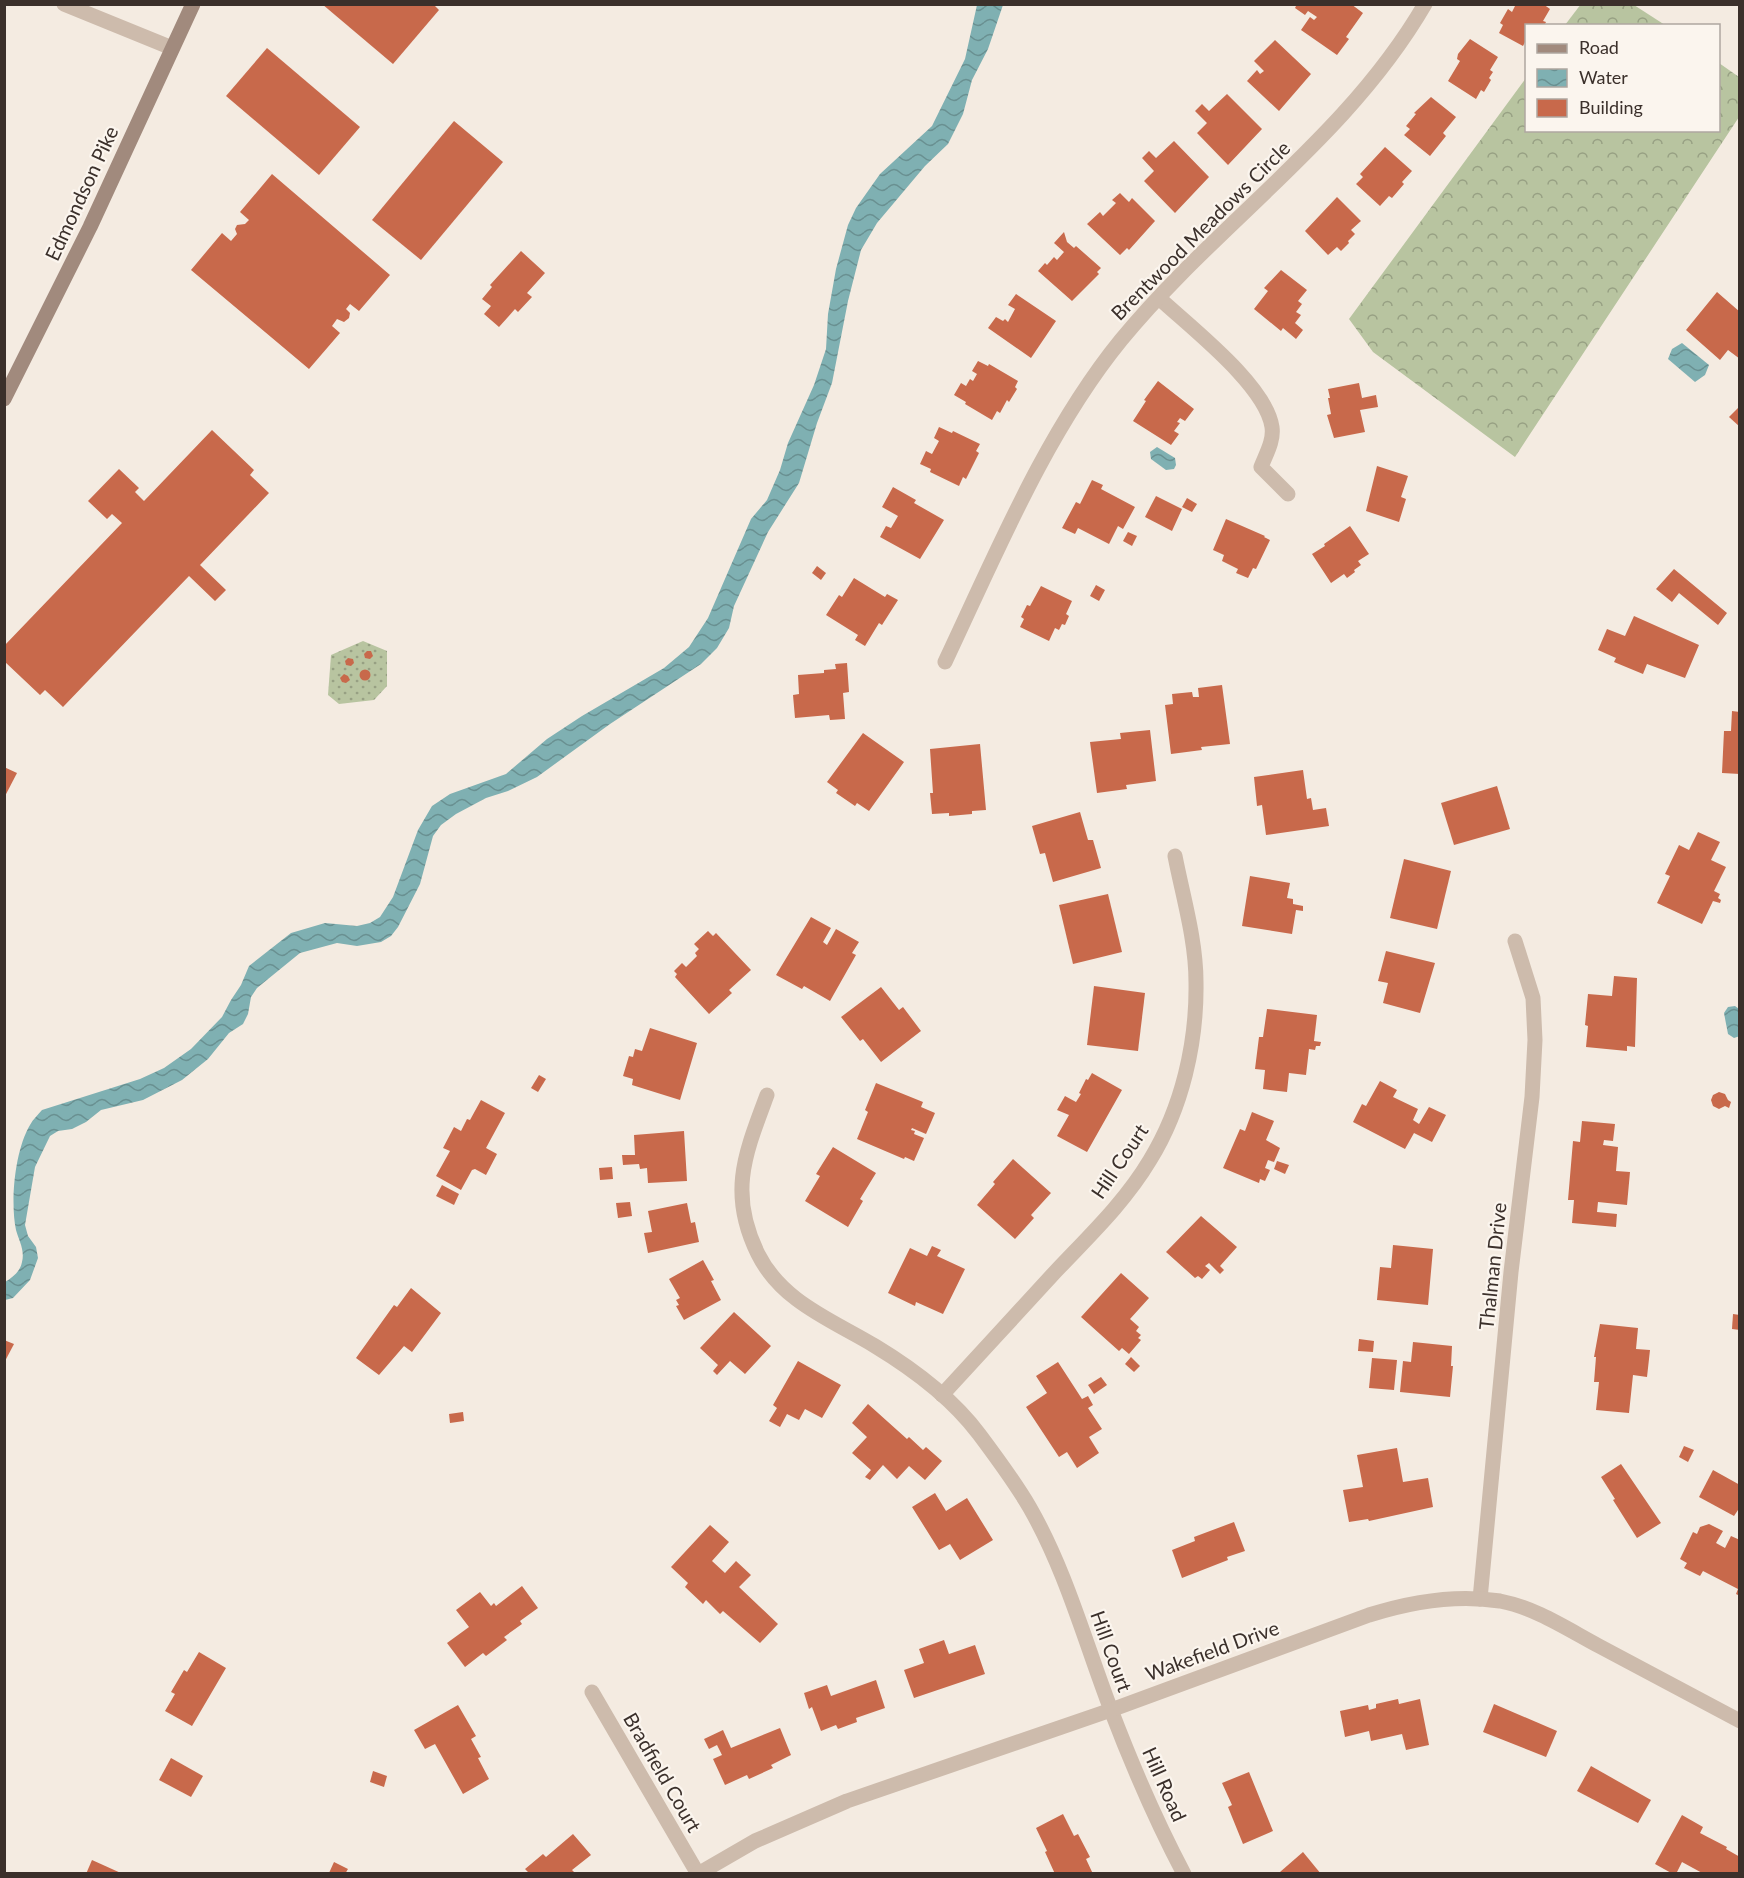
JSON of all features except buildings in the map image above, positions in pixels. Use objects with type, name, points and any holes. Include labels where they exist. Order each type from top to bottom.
[{"type":"main road","name":"Edmondson Pike","points":[[4,399],[90,227],[193,4]]},
{"type":"street","points":[[64,4],[172,48]]},
{"type":"street","points":[[86,4],[98,17]]},
{"type":"street","name":"Brentwood Meadows Circle","points":[[945,662],[997,550],[1057,437],[1099,370],[1121,340],[1158,298],[1299,160],[1361,95],[1415,23],[1425,4]]},
{"type":"street","points":[[1158,298],[1237,370],[1259,396],[1272,427],[1271,439],[1261,466],[1288,494]]},
{"type":"street","name":"Hill Court","points":[[942,1395],[1115,1207],[1150,1161],[1172,1115],[1188,1063],[1197,979],[1193,946],[1175,856]]},
{"type":"street","name":"Thalman Drive","points":[[1480,1599],[1510,1284],[1532,1097],[1535,1040],[1533,998],[1515,941]]},
{"type":"street","name":"Hill Court","points":[[767,1095],[748,1147],[741,1181],[746,1221],[761,1259],[781,1285],[801,1304],[894,1358],[942,1395],[962,1413],[976,1431],[1030,1508],[1051,1551],[1073,1603],[1111,1710]]},
{"type":"street","name":"Wakefield Drive","points":[[698,1874],[755,1841],[846,1801],[1111,1710],[1388,1609],[1434,1600],[1480,1599],[1516,1605],[1547,1618],[1740,1721]]},
{"type":"street","name":"Bradfield Court","points":[[592,1692],[698,1874]]},
{"type":"street","name":"Hill Road","points":[[1111,1710],[1152,1810],[1184,1874]]},
{"type":"green space","points":[[1581,4],[1634,5],[1663,24],[1566,24]]},
{"type":"green space","points":[[1720,64],[1739,77],[1739,117],[1515,457],[1373,352],[1349,319],[1525,79],[1525,132],[1720,132]]},
{"type":"green space","points":[[363,641],[387,651],[387,686],[374,700],[339,704],[328,695],[331,655]]},
{"type":"water","points":[[977,5],[1003,5],[988,49],[972,80],[963,114],[948,144],[925,166],[877,223],[861,250],[848,301],[832,383],[799,483],[768,532],[734,606],[729,628],[717,648],[701,664],[610,724],[537,777],[508,791],[486,798],[441,825],[433,836],[420,884],[391,936],[381,942],[357,946],[337,943],[300,953],[257,988],[251,997],[248,1014],[243,1024],[229,1033],[208,1059],[182,1080],[143,1100],[101,1110],[86,1122],[50,1136],[35,1167],[25,1225],[28,1236],[36,1247],[38,1258],[30,1280],[13,1298],[5,1300],[5,1282],[18,1271],[23,1258],[14,1218],[17,1162],[31,1123],[42,1110],[140,1079],[164,1068],[191,1049],[222,1017],[241,985],[249,966],[291,933],[325,923],[357,926],[370,923],[380,917],[393,897],[418,830],[432,806],[450,794],[506,774],[547,739],[664,668],[689,647],[708,618],[751,519],[767,500],[780,470],[788,443],[814,385],[826,349],[828,314],[836,269],[848,225],[856,208],[880,174],[932,126],[965,59]]},
{"type":"water","points":[[1682,343],[1709,365],[1705,375],[1695,382],[1668,359],[1672,349]]},
{"type":"water","points":[[1157,447],[1175,458],[1174,469],[1166,470],[1151,459],[1150,452]]},
{"type":"water","points":[[1735,1006],[1739,1009],[1740,1036],[1734,1038],[1728,1034],[1724,1013],[1728,1007]]}]
